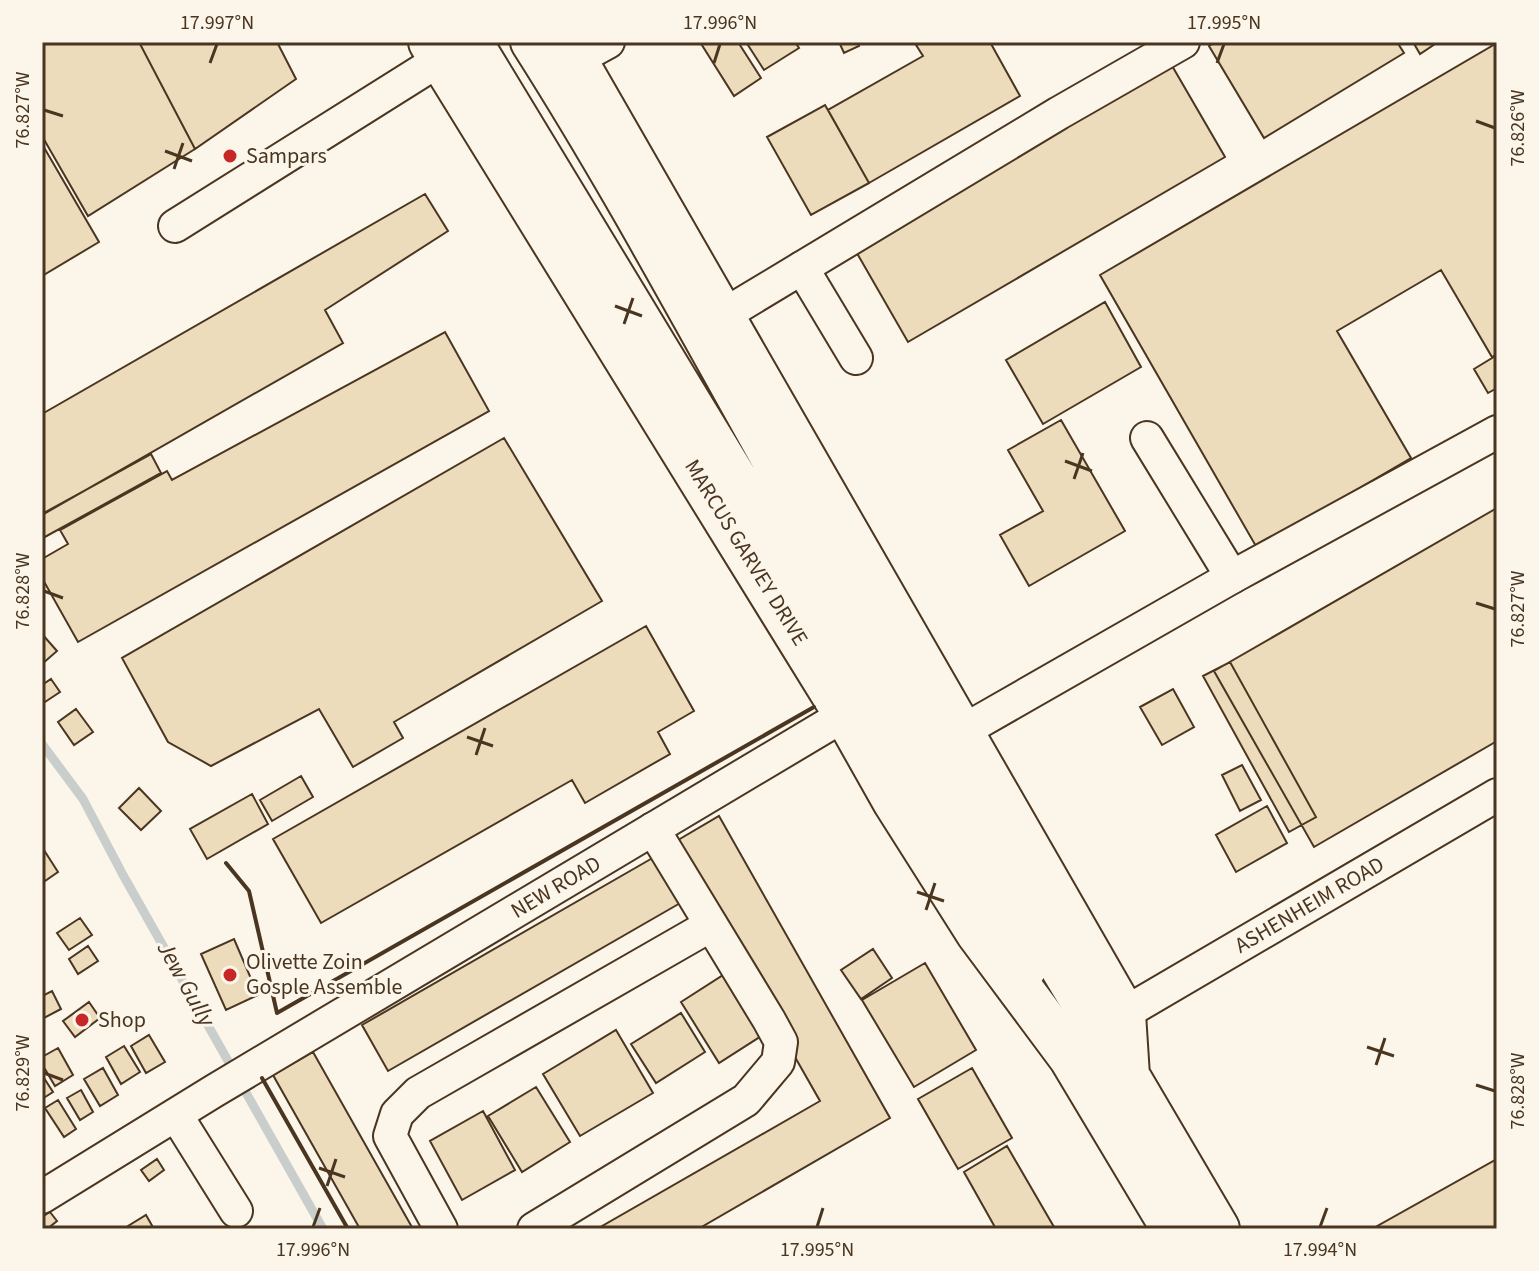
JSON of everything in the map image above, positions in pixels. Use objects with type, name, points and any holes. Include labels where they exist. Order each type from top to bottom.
[{"type":"highway","name":"MARCUS GARVEY DRIVE","points":[[448,48],[895,801],[978,932],[1071,1057],[1174,1229]]},
{"type":"highway","points":[[582,48],[722,316],[1123,1014],[1127,1076],[1217,1229]]},
{"type":"main road","points":[[531,42],[592,138],[980,827],[1127,1076]]},
{"type":"main road","name":"MARCUS GARVEY DRIVE","points":[[448,48],[874,705],[1019,959],[1071,1057]]},
{"type":"street","points":[[722,316],[1183,42]]},
{"type":"street","points":[[175,226],[448,48]]},
{"type":"street","points":[[802,268],[856,358]]},
{"type":"street","points":[[961,732],[1232,577],[1497,432]]},
{"type":"street","points":[[1147,438],[1232,577]]},
{"type":"street","name":"NEW ROAD","points":[[176,1115],[846,714]]},
{"type":"street","name":"ASHENHEIM ROAD","points":[[1123,1014],[1497,795]]},
{"type":"street","points":[[534,1229],[746,1100],[778,1062],[781,1042],[653,829]]},
{"type":"street","points":[[441,1229],[390,1136],[397,1114],[418,1093],[711,925]]},
{"type":"street","points":[[42,1197],[176,1115],[236,1211]]},
{"type":"building","points":[[42,42],[139,42],[195,149],[88,216],[42,136]]},
{"type":"building","points":[[139,42],[277,42],[296,79],[195,149]]},
{"type":"building","points":[[700,42],[738,42],[761,78],[734,96]]},
{"type":"building","points":[[746,42],[795,42],[799,48],[764,70]]},
{"type":"building","points":[[839,42],[858,42],[859,46],[844,53]]},
{"type":"building","points":[[922,42],[990,42],[1020,96],[869,183],[828,110],[923,56],[916,45]]},
{"type":"building","points":[[1215,42],[1397,42],[1404,53],[1264,138],[1209,46]]},
{"type":"building","points":[[1413,42],[1438,42],[1420,54]]},
{"type":"building","points":[[1497,43],[1497,354],[1492,357],[1441,270],[1337,331],[1411,458],[1257,548],[1100,275]]},
{"type":"building","points":[[1171,64],[1225,157],[908,342],[854,248]]},
{"type":"building","points":[[825,105],[869,183],[811,215],[767,137]]},
{"type":"building","points":[[42,144],[99,242],[42,276]]},
{"type":"building","points":[[425,194],[448,231],[325,310],[343,343],[42,515],[42,414]]},
{"type":"building","points":[[1105,302],[1141,367],[1043,424],[1006,360]]},
{"type":"building","points":[[445,332],[489,411],[78,642],[42,578],[42,559],[68,544],[60,530],[167,471],[172,480]]},
{"type":"building","points":[[1497,355],[1497,388],[1488,393],[1474,369]]},
{"type":"building","points":[[1061,420],[1125,531],[1029,586],[1000,535],[1043,511],[1008,450]]},
{"type":"building","points":[[504,438],[602,601],[394,722],[403,738],[353,767],[319,709],[211,766],[168,742],[122,658]]},
{"type":"building","points":[[151,454],[161,473],[43,538],[42,514]]},
{"type":"building","points":[[1497,508],[1497,741],[1314,847],[1214,671]]},
{"type":"building","points":[[646,626],[694,711],[658,732],[670,754],[585,803],[572,780],[321,923],[273,839]]},
{"type":"building","points":[[42,634],[57,651],[42,664]]},
{"type":"building","points":[[1230,662],[1316,817],[1289,832],[1203,676]]},
{"type":"building","points":[[51,679],[60,692],[42,704],[42,685]]},
{"type":"building","points":[[1173,689],[1194,727],[1162,745],[1140,707]]},
{"type":"building","points":[[76,709],[93,732],[74,745],[58,722]]},
{"type":"building","points":[[1242,765],[1261,800],[1240,811],[1222,775]]},
{"type":"building","points":[[301,776],[313,797],[272,821],[260,800]]},
{"type":"building","points":[[139,788],[161,811],[141,830],[119,808]]},
{"type":"building","points":[[252,794],[268,824],[207,859],[190,829]]},
{"type":"building","points":[[1267,806],[1287,843],[1236,872],[1216,835]]},
{"type":"building","points":[[719,816],[890,1118],[698,1229],[597,1229],[820,1101],[673,843]]},
{"type":"building","points":[[42,847],[58,872],[42,883]]},
{"type":"building","points":[[663,852],[689,898],[388,1071],[362,1025]]},
{"type":"building","points":[[80,918],[92,935],[69,950],[57,933]]},
{"type":"building","name":"Olivette Zoin Gosple Assemble","points":[[234,939],[258,995],[226,1010],[201,954]]},
{"type":"building","points":[[88,946],[98,961],[78,974],[69,959]]},
{"type":"building","points":[[873,949],[892,978],[861,999],[841,970]]},
{"type":"building","points":[[925,963],[976,1050],[914,1087],[862,1000]]},
{"type":"building","points":[[731,970],[769,1031],[719,1063],[681,1002]]},
{"type":"building","points":[[52,991],[61,1009],[42,1019],[42,996]]},
{"type":"building","name":"Shop","points":[[89,1002],[100,1018],[75,1037],[63,1021]]},
{"type":"building","points":[[681,1013],[705,1052],[656,1083],[631,1044]]},
{"type":"building","points":[[616,1030],[653,1093],[580,1136],[543,1074]]},
{"type":"building","points":[[149,1035],[165,1062],[146,1073],[131,1046]]},
{"type":"building","points":[[124,1046],[140,1072],[121,1084],[106,1057]]},
{"type":"building","points":[[58,1048],[73,1075],[55,1086],[42,1064],[42,1057]]},
{"type":"building","points":[[313,1052],[413,1229],[360,1229],[273,1075]]},
{"type":"building","points":[[103,1068],[118,1095],[100,1106],[84,1079]]},
{"type":"building","points":[[972,1068],[1012,1138],[958,1169],[918,1099]]},
{"type":"building","points":[[42,1075],[53,1092],[42,1099]]},
{"type":"building","points":[[536,1087],[570,1142],[522,1172],[488,1116]]},
{"type":"building","points":[[81,1090],[93,1112],[80,1120],[67,1098]]},
{"type":"building","points":[[58,1100],[76,1129],[64,1137],[45,1108]]},
{"type":"building","points":[[483,1111],[515,1170],[462,1200],[430,1141]]},
{"type":"building","points":[[1007,1146],[1054,1227],[1051,1229],[996,1229],[964,1172]]},
{"type":"building","points":[[157,1159],[164,1170],[149,1181],[141,1170]]},
{"type":"building","points":[[1497,1159],[1497,1229],[1372,1229]]},
{"type":"building","points":[[50,1212],[57,1221],[42,1229],[42,1217]]},
{"type":"building","points":[[146,1215],[154,1229],[130,1229],[128,1226]]},
{"type":"waterway","name":"Jew Gully","points":[[42,744],[83,799],[323,1229]]},
{"type":"wall","points":[[226,863],[249,891],[277,1013],[814,707]]},
{"type":"wall","points":[[262,1078],[348,1229]]},
{"type":"place","name":"Sampars","points":[[230,156]]},
{"type":"place","name":"Olivette Zoin Gosple Assemble","points":[[230,975]]},
{"type":"place","name":"Shop","points":[[82,1020]]}]
